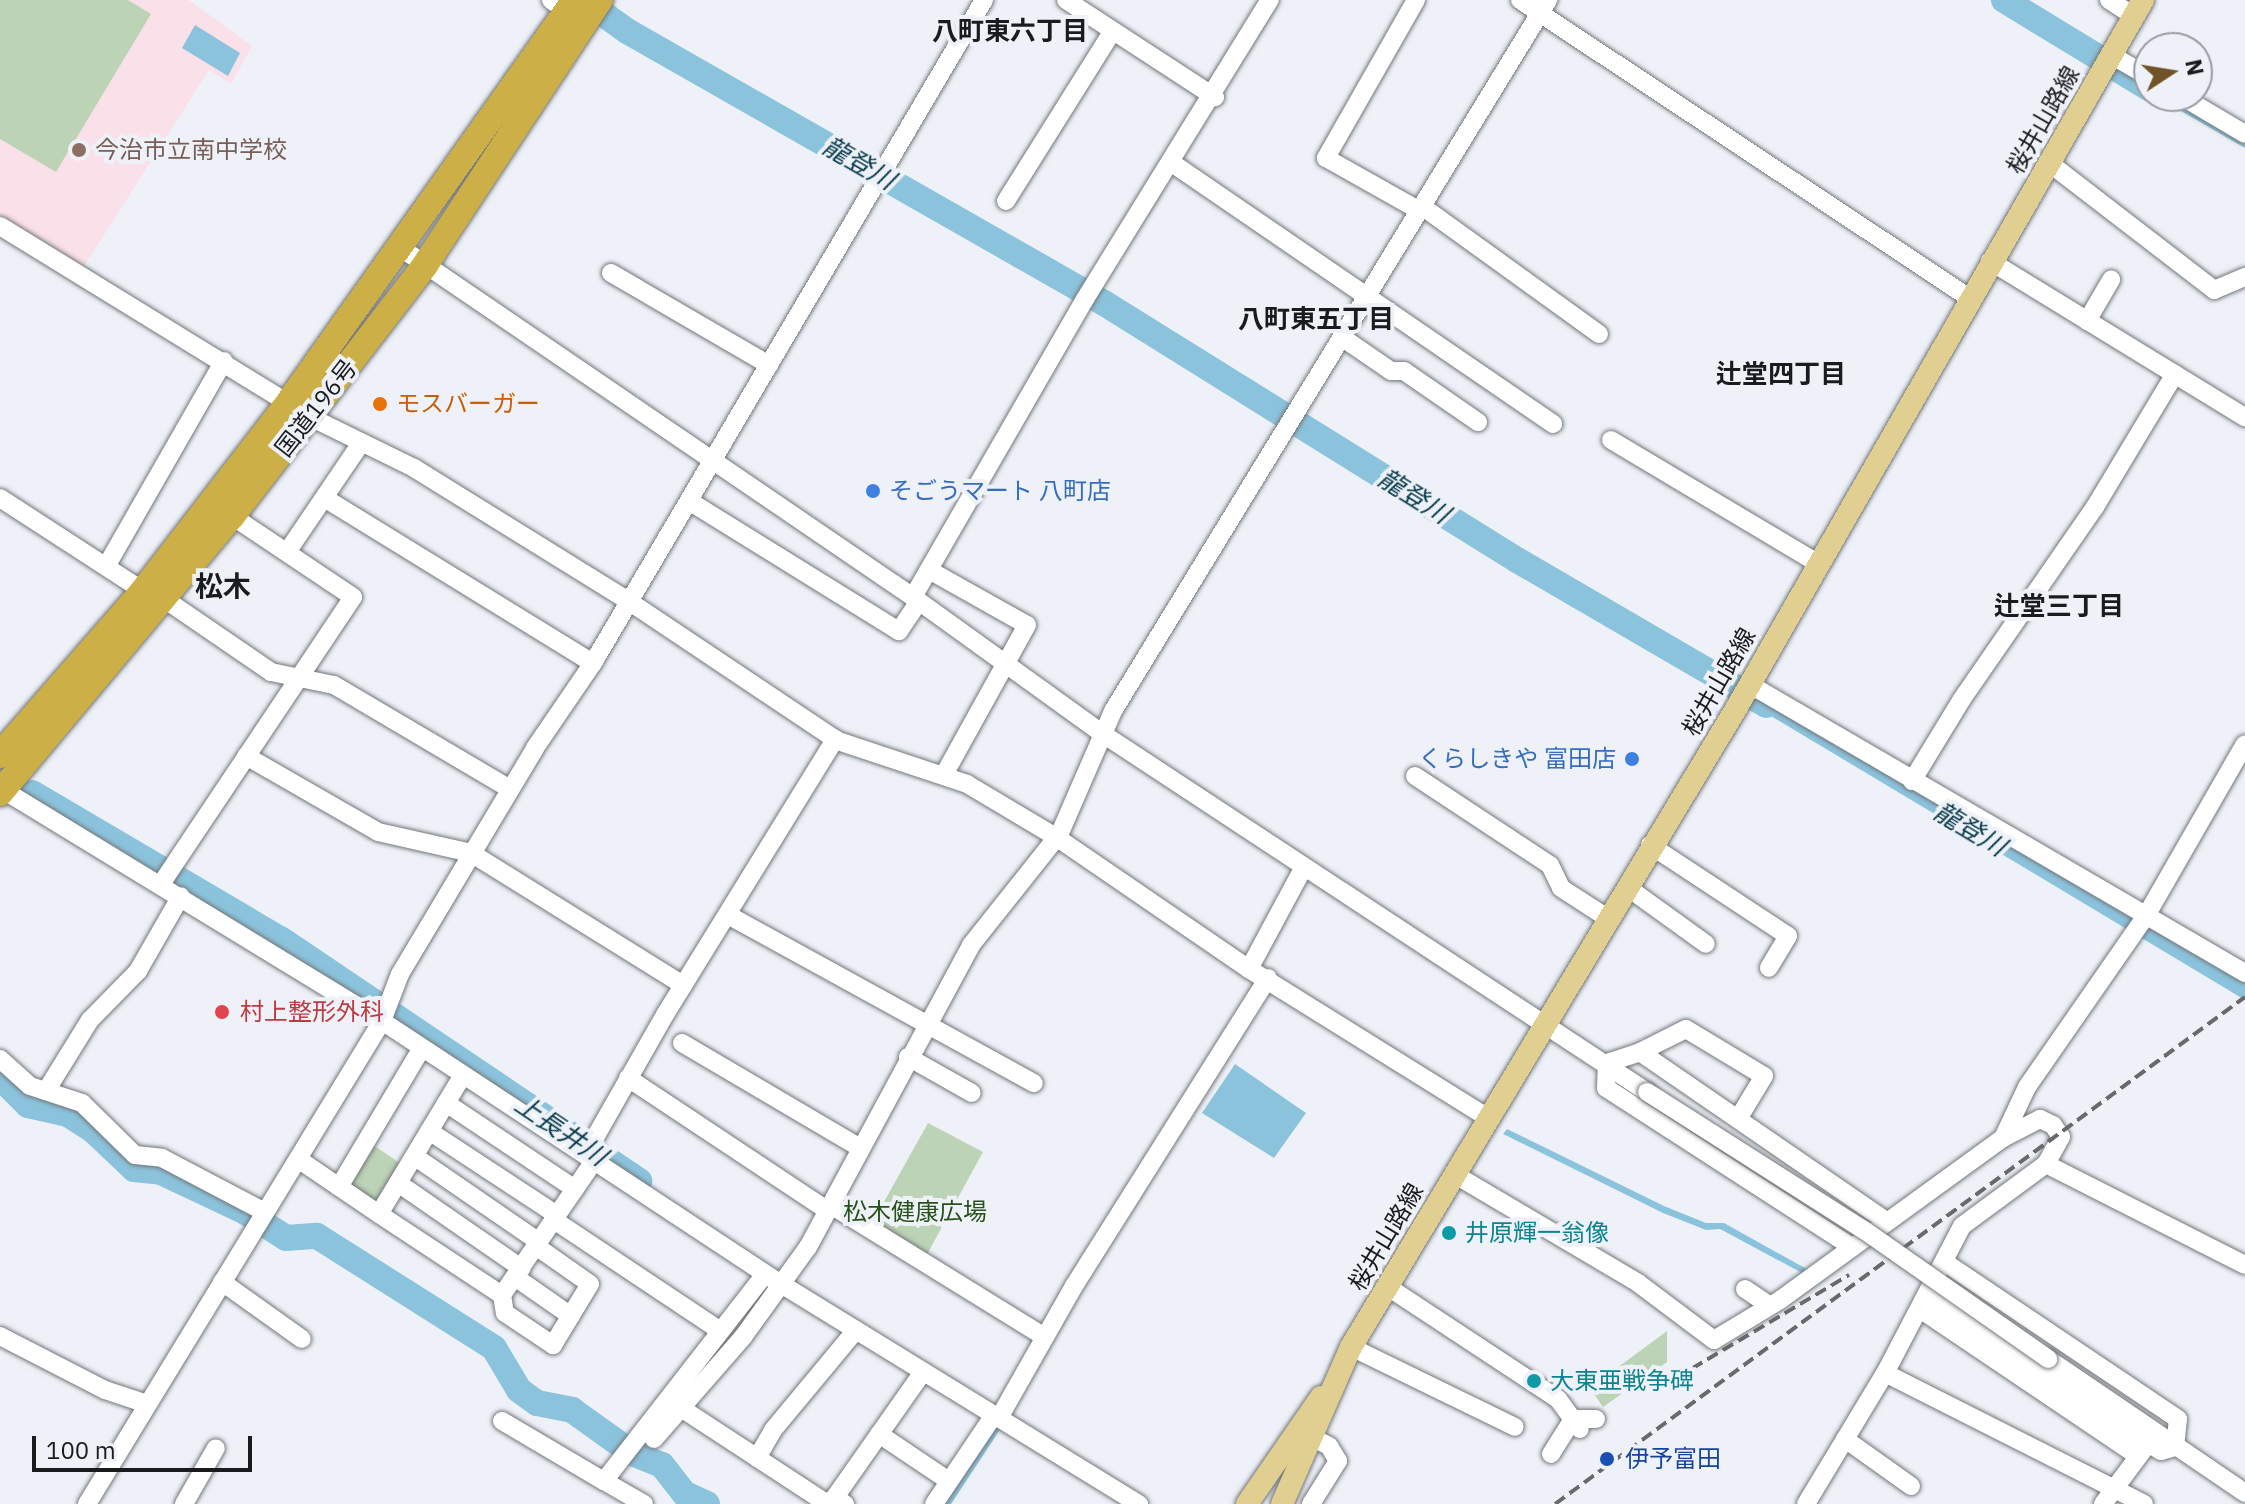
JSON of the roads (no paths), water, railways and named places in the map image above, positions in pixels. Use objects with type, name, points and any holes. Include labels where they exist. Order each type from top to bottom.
[{"type":"highway","name":"国道196号","points":[[0,755],[232,516],[401,248],[577,9]]},
{"type":"highway","name":"国道196号","points":[[1,789],[300,409],[425,265],[577,9]]},
{"type":"main road","name":"桜井山路線","points":[[1282,1504],[1351,1347],[1749,684],[1968,297],[2138,8]]},
{"type":"main road","name":"桜井山路線","points":[[1247,1504],[1310,1407],[1334,1386]]},
{"type":"street","points":[[87,1504],[382,1021],[400,974],[471,853],[630,602],[984,0]]},
{"type":"street","points":[[1066,0],[1215,97]]},
{"type":"street","points":[[689,501],[899,631],[929,570],[1085,299],[1215,97],[1270,0]]},
{"type":"street","points":[[1416,0],[1326,158],[1421,209],[1599,334]]},
{"type":"street","points":[[1520,0],[1544,7],[1968,297]]},
{"type":"street","points":[[2109,0],[2138,8]]},
{"type":"street","points":[[604,1481],[621,1456],[783,1286],[830,1208],[908,1057],[971,945],[1056,837],[1103,734],[1544,7]]},
{"type":"street","points":[[1006,201],[1112,32]]},
{"type":"street","points":[[2111,55],[2133,68]]},
{"type":"street","points":[[2208,112],[2245,134]]},
{"type":"street","points":[[2048,162],[2214,290],[2245,277]]},
{"type":"street","points":[[1172,163],[1369,295],[1553,424]]},
{"type":"street","points":[[2,232],[224,361],[300,409],[414,468],[630,602],[835,739],[944,775],[1056,837],[1249,969],[1268,978],[1488,1118]]},
{"type":"street","points":[[401,248],[916,599],[1103,734],[1647,1092],[1864,1230],[2245,1493]]},
{"type":"street","points":[[1990,261],[2245,417]]},
{"type":"street","points":[[611,273],[769,365]]},
{"type":"street","points":[[2087,321],[2111,280]]},
{"type":"street","points":[[1343,338],[1391,371],[1404,371],[1478,422]]},
{"type":"street","points":[[107,565],[224,361]]},
{"type":"street","points":[[1912,781],[1962,699],[2095,507],[2175,374]]},
{"type":"street","points":[[1611,440],[1817,563]]},
{"type":"street","points":[[287,552],[326,499],[361,443]]},
{"type":"street","points":[[0,498],[271,672],[334,685],[510,789]]},
{"type":"street","points":[[326,499],[593,663]]},
{"type":"street","points":[[161,884],[353,597],[232,516]]},
{"type":"street","points":[[929,570],[1024,619],[1027,625],[944,775]]},
{"type":"street","points":[[1749,684],[2245,973]]},
{"type":"street","points":[[414,1156],[478,1200],[537,1244],[590,1284],[553,1345],[505,1313],[502,1295],[537,1244],[556,1217],[575,1189],[628,1078],[835,739]]},
{"type":"street","points":[[2003,1138],[2027,1087],[2146,916],[2245,744]]},
{"type":"street","points":[[246,756],[378,832],[471,853],[683,985]]},
{"type":"street","points":[[1415,776],[1550,865],[1561,888],[1609,919]]},
{"type":"street","points":[[1,789],[382,1021],[783,1286],[1139,1504]]},
{"type":"street","points":[[1650,845],[1788,936],[1769,968]]},
{"type":"street","points":[[1249,969],[1304,867]]},
{"type":"street","points":[[1627,887],[1706,944]]},
{"type":"street","points":[[46,1091],[90,1020],[138,971],[181,896]]},
{"type":"street","points":[[728,915],[1034,1083]]},
{"type":"street","points":[[934,1504],[996,1416],[1268,978]]},
{"type":"street","points":[[1607,1063],[1640,1052],[1686,1029],[1764,1076],[1738,1119]]},
{"type":"street","points":[[682,1043],[860,1148]]},
{"type":"street","points":[[339,1187],[422,1048]]},
{"type":"street","points":[[1640,1052],[1886,1221]]},
{"type":"street","points":[[908,1057],[972,1093]]},
{"type":"street","points":[[0,1059],[30,1086],[82,1103],[135,1155],[162,1158],[265,1212]]},
{"type":"street","points":[[1607,1063],[1606,1088],[1852,1247]]},
{"type":"street","points":[[379,1214],[463,1075]]},
{"type":"street","points":[[628,1078],[830,1208],[1045,1337]]},
{"type":"street","points":[[446,1103],[575,1189]]},
{"type":"street","points":[[1454,1174],[1638,1283],[1714,1340],[1770,1306],[2003,1138],[2040,1119],[2053,1125],[2061,1137],[2046,1164],[1962,1226],[1885,1373],[1806,1504]]},
{"type":"street","points":[[429,1131],[719,1330]]},
{"type":"street","points":[[298,1159],[502,1295]]},
{"type":"street","points":[[2046,1164],[2242,1263],[2245,1242]]},
{"type":"street","points":[[398,1183],[461,1226],[571,1316]]},
{"type":"street","points":[[461,1226],[478,1200]]},
{"type":"street","points":[[1944,1262],[2178,1419],[2175,1447]]},
{"type":"street","points":[[654,1439],[669,1406],[719,1330],[765,1274]]},
{"type":"street","points":[[222,1282],[302,1339]]},
{"type":"street","points":[[1388,1287],[1558,1399],[1583,1422],[1551,1454]]},
{"type":"street","points":[[1745,1289],[1770,1306]]},
{"type":"street","points":[[1923,1302],[2143,1450],[2161,1451],[2175,1447]]},
{"type":"street","points":[[757,1458],[773,1430],[856,1330]]},
{"type":"street","points":[[0,1336],[105,1390],[147,1404]]},
{"type":"street","points":[[1351,1347],[1515,1427]]},
{"type":"street","points":[[669,1406],[826,1503],[839,1502],[879,1434],[923,1372]]},
{"type":"street","points":[[1885,1373],[2107,1496],[2144,1504]]},
{"type":"street","points":[[502,1421],[644,1504]]},
{"type":"street","points":[[879,1434],[949,1481]]},
{"type":"street","points":[[1311,1437],[1329,1446],[1338,1461],[1311,1504]]},
{"type":"street","points":[[1845,1439],[1911,1486]]},
{"type":"street","points":[[184,1504],[216,1448]]},
{"type":"street","points":[[2107,1496],[2143,1450]]},
{"type":"water","points":[[195,25],[240,53],[228,76],[182,48]]},
{"type":"water","points":[[2183,112],[2197,112],[2245,140],[2245,148]]},
{"type":"water","points":[[1757,693],[2245,981],[2245,1000],[1751,704]]},
{"type":"water","points":[[1235,1064],[1306,1113],[1274,1158],[1202,1113]]},
{"type":"water","points":[[1507,1129],[1664,1206],[1706,1223],[1724,1223],[1812,1272],[1802,1273],[1720,1229],[1706,1230],[1663,1213],[1503,1134]]},
{"type":"water","points":[[991,1427],[1001,1428],[951,1504],[941,1504]]},
{"type":"water","points":[[635,1445],[664,1459],[690,1490],[717,1504],[684,1503],[670,1479],[647,1462],[629,1458]]},
{"type":"waterway","name":"龍登川","points":[[584,0],[627,31],[1104,303],[1517,560],[1766,705]]},
{"type":"waterway","points":[[2004,0],[2133,78]]},
{"type":"waterway","name":"上長井川","points":[[32,793],[282,940],[639,1181]]},
{"type":"waterway","name":"上長井川","points":[[0,1077],[28,1105],[68,1114],[94,1131],[134,1169],[161,1172],[244,1211],[286,1238],[317,1236],[494,1348],[519,1390],[537,1403],[572,1410],[632,1453],[662,1465],[685,1494],[707,1504]]},
{"type":"railway","points":[[1555,1504],[2245,997]]},
{"type":"railway","points":[[1661,1387],[1849,1275]]},
{"type":"place","name":"今治市立南中学校","points":[[79,150]]},
{"type":"place","name":"モスバーガー","points":[[380,404]]},
{"type":"place","name":"そごうマート 八町店","points":[[873,491]]},
{"type":"place","name":"くらしきや 富田店","points":[[1632,759]]},
{"type":"place","name":"村上整形外科","points":[[222,1012]]},
{"type":"place","name":"井原輝一翁像","points":[[1449,1233]]},
{"type":"place","name":"大東亜戦争碑","points":[[1534,1381]]},
{"type":"place","name":"伊予富田","points":[[1607,1459]]},
{"type":"district","name":"八町東六丁目","points":[[1010,31]]},
{"type":"district","name":"八町東五丁目","points":[[1316,319]]},
{"type":"district","name":"辻堂四丁目","points":[[1781,374]]},
{"type":"district","name":"松木","points":[[223,586]]},
{"type":"district","name":"辻堂三丁目","points":[[2059,606]]},
{"type":"park label","name":"松木健康広場","points":[[915,1212]]}]
